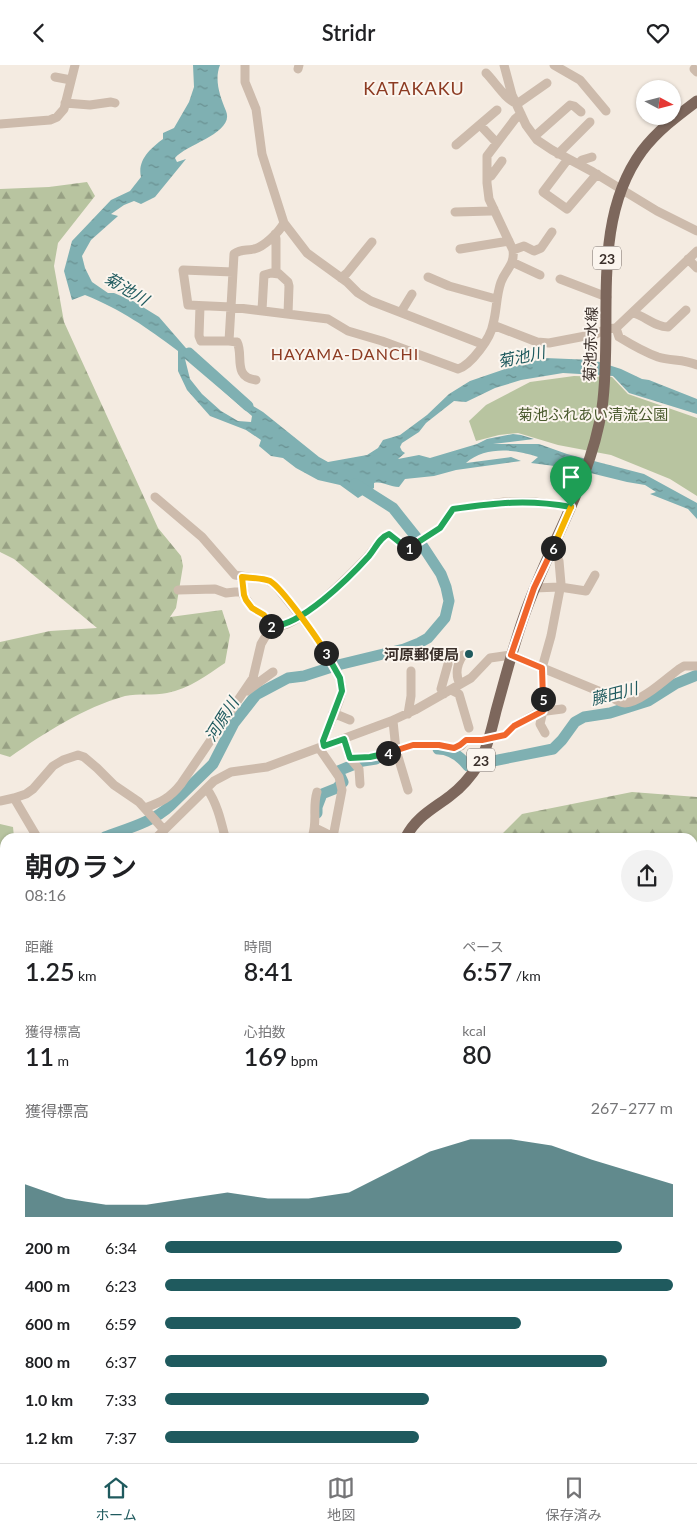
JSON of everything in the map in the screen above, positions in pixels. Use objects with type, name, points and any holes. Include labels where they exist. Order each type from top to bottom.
[{"type":"main road","name":"菊池赤水線","points":[[409,833],[419,819],[450,795],[472,774],[483,756],[511,655],[534,588],[571,507],[592,446],[602,399],[606,347],[611,329],[607,297],[610,231],[622,189],[642,151],[666,125],[696,103]]},
{"type":"street","points":[[0,124],[50,120],[62,113],[75,65]]},
{"type":"street","points":[[245,65],[245,82],[258,114],[262,154],[284,223],[307,253],[358,293],[372,301],[482,344]]},
{"type":"street","points":[[504,65],[507,81],[521,114],[535,136],[544,145],[657,211],[697,231]]},
{"type":"street","points":[[554,65],[580,80],[606,111]]},
{"type":"street","points":[[486,73],[497,83],[508,100],[517,104]]},
{"type":"street","points":[[55,77],[71,81]]},
{"type":"street","points":[[517,104],[547,83]]},
{"type":"street","points":[[65,103],[90,105],[115,103]]},
{"type":"street","points":[[535,136],[570,105],[581,112]]},
{"type":"street","points":[[456,145],[497,110]]},
{"type":"street","points":[[233,273],[183,270],[188,305],[262,310],[328,319],[348,331],[382,341],[458,369],[463,367],[475,356],[493,325],[496,299],[502,280],[514,259],[513,250],[489,199],[487,156],[496,142],[521,114]]},
{"type":"street","points":[[558,154],[590,122]]},
{"type":"street","points":[[480,125],[496,142]]},
{"type":"street","points":[[578,164],[582,160],[592,157]]},
{"type":"street","points":[[568,159],[542,192],[567,209],[596,174]]},
{"type":"street","points":[[487,178],[491,176],[502,161]]},
{"type":"street","points":[[455,212],[491,211],[494,209]]},
{"type":"street","points":[[229,341],[234,254],[239,250],[256,249],[275,234],[284,223]]},
{"type":"street","points":[[513,250],[524,246],[534,251],[541,248],[552,232]]},
{"type":"street","points":[[275,234],[276,271],[288,282],[289,286],[288,313]]},
{"type":"street","points":[[341,278],[372,241]]},
{"type":"street","points":[[460,249],[509,241]]},
{"type":"street","points":[[493,325],[537,342],[549,343],[596,334],[611,329],[633,313],[697,251]]},
{"type":"street","points":[[688,259],[697,268]]},
{"type":"street","points":[[512,262],[540,275]]},
{"type":"street","points":[[262,310],[264,275],[270,273],[279,274]]},
{"type":"street","points":[[428,277],[448,286],[496,299]]},
{"type":"street","points":[[560,279],[607,297]]},
{"type":"street","points":[[402,313],[412,294]]},
{"type":"street","points":[[200,306],[199,336],[201,341],[236,342],[239,347],[239,367],[243,374],[250,379],[256,380]]},
{"type":"street","points":[[633,313],[640,314],[662,327],[668,327],[686,310]]},
{"type":"street","points":[[611,329],[619,337],[637,348],[658,356],[690,361],[697,365]]},
{"type":"street","points":[[155,497],[202,537],[235,575],[268,580],[275,585],[323,648],[340,678],[342,691],[322,747],[339,777],[342,790],[334,833]]},
{"type":"street","points":[[145,808],[172,795],[201,755],[253,678],[261,644],[272,627],[286,624],[301,617],[341,584],[370,555],[384,536],[389,534],[408,549],[433,533],[446,520],[453,509],[504,502],[534,502],[571,507]]},
{"type":"street","points":[[545,733],[540,724],[543,711],[542,668],[551,636],[560,587],[559,561]]},
{"type":"street","points":[[534,588],[560,587],[586,591],[595,575]]},
{"type":"street","points":[[242,577],[244,595],[252,608],[264,615],[272,627]]},
{"type":"street","points":[[178,590],[215,589],[226,593],[244,591]]},
{"type":"street","points":[[460,684],[457,677],[460,660],[463,655]]},
{"type":"street","points":[[161,833],[214,781],[231,772],[268,767],[393,721],[471,678],[490,658],[511,655],[623,703],[631,703],[639,699],[684,666],[697,666]]},
{"type":"street","points":[[448,664],[441,689],[459,694],[469,728]]},
{"type":"street","points":[[408,714],[411,697],[411,671]]},
{"type":"street","points":[[242,693],[272,672]]},
{"type":"street","points":[[350,758],[381,756],[413,745],[439,745],[454,748],[466,740],[489,739],[505,735],[514,726],[543,711],[562,709]]},
{"type":"street","points":[[333,713],[350,720]]},
{"type":"street","points":[[393,721],[396,750],[408,791]]},
{"type":"street","points":[[344,739],[350,758],[359,769],[360,784]]},
{"type":"street","points":[[0,801],[14,798],[32,789],[53,766],[78,755],[84,757],[114,785],[145,808],[164,830]]},
{"type":"street","points":[[207,789],[211,795],[224,833]]},
{"type":"street","points":[[313,833],[315,828],[314,803],[317,792]]},
{"type":"street","points":[[14,798],[35,833]]},
{"type":"street","points":[[315,828],[325,833]]},
{"type":"green space","points":[[87,182],[95,196],[58,243],[54,266],[64,322],[158,528],[181,556],[183,566],[176,608],[170,617],[222,610],[230,635],[225,663],[197,681],[175,691],[162,694],[125,696],[94,707],[51,730],[10,757],[0,754],[0,642],[50,631],[97,628],[14,559],[0,552],[0,189],[49,187]]},
{"type":"green space","name":"菊池ふれあい清流公園","points":[[574,376],[612,377],[628,394],[697,418],[697,496],[670,479],[611,455],[558,445],[518,433],[499,435],[476,441],[469,421],[486,405],[530,382]]},
{"type":"green space","points":[[632,792],[697,797],[697,833],[503,833],[522,814]]},
{"type":"green space","points":[[0,824],[13,827],[14,833],[0,833]]},
{"type":"water","points":[[193,65],[220,65],[218,82],[227,119],[224,126],[175,158],[177,162],[186,159],[155,197],[141,204],[134,201],[111,214],[118,216],[91,240],[82,256],[85,268],[92,282],[108,293],[114,293],[133,301],[159,317],[218,385],[263,412],[319,457],[328,462],[367,455],[378,448],[383,440],[400,435],[427,415],[449,394],[470,381],[508,368],[545,358],[593,360],[621,369],[642,379],[697,399],[697,414],[629,393],[613,376],[563,373],[521,380],[495,388],[466,402],[454,401],[426,423],[419,432],[402,443],[400,447],[405,453],[398,459],[419,455],[430,458],[477,444],[487,439],[513,434],[521,435],[534,439],[493,444],[539,444],[567,454],[644,474],[697,503],[697,519],[688,509],[650,494],[656,492],[645,485],[570,468],[531,463],[538,457],[511,451],[482,454],[466,463],[511,457],[521,461],[405,479],[399,487],[374,483],[374,488],[358,498],[340,485],[318,480],[296,468],[283,458],[271,456],[259,446],[261,440],[246,430],[210,416],[187,390],[178,371],[178,351],[155,334],[122,313],[85,295],[72,300],[64,271],[72,241],[111,200],[130,191],[141,177],[141,165],[146,155],[163,139],[163,133],[174,128],[189,102],[194,87]],"holes":[[[185,359],[252,416],[251,422],[238,421],[221,411],[202,394],[190,379]]]},
{"type":"waterway","name":"菊池川","points":[[189,353],[248,406]]},
{"type":"waterway","name":"河原川","points":[[116,833],[148,821],[163,812],[213,764],[234,723],[256,695],[288,678],[304,676],[338,665],[404,649],[419,643],[428,638],[445,618],[449,601],[446,587],[441,574],[420,542],[393,508],[355,484]]},
{"type":"waterway","name":"藤田川","points":[[438,749],[447,750],[455,754],[468,766],[553,749],[575,722],[584,717],[610,713],[648,701],[675,684],[697,675]]},
{"type":"waterway","name":"藤田川","points":[[317,813],[317,807],[322,794],[337,788],[343,782],[338,771],[363,761],[376,759]]},
{"type":"place","name":"河原郵便局","points":[[469,654]]},
{"type":"district","name":"KATAKAKU","points":[[414,88]]},
{"type":"district","name":"HAYAMA-DANCHI","points":[[345,353]]},
{"type":"route","points":[[571,507],[534,502],[504,502],[453,509],[440,528],[408,549],[389,534],[384,536],[370,555],[341,584],[301,617],[286,624],[272,627],[264,615],[252,608],[246,600],[242,577],[268,580],[275,585],[301,617],[323,648],[340,678],[342,691],[323,741],[324,746],[344,739],[350,758],[358,759],[381,756],[413,745],[444,745],[454,748],[466,740],[482,740],[505,735],[514,726],[543,711],[542,668],[511,655],[534,588],[571,507]]}]
